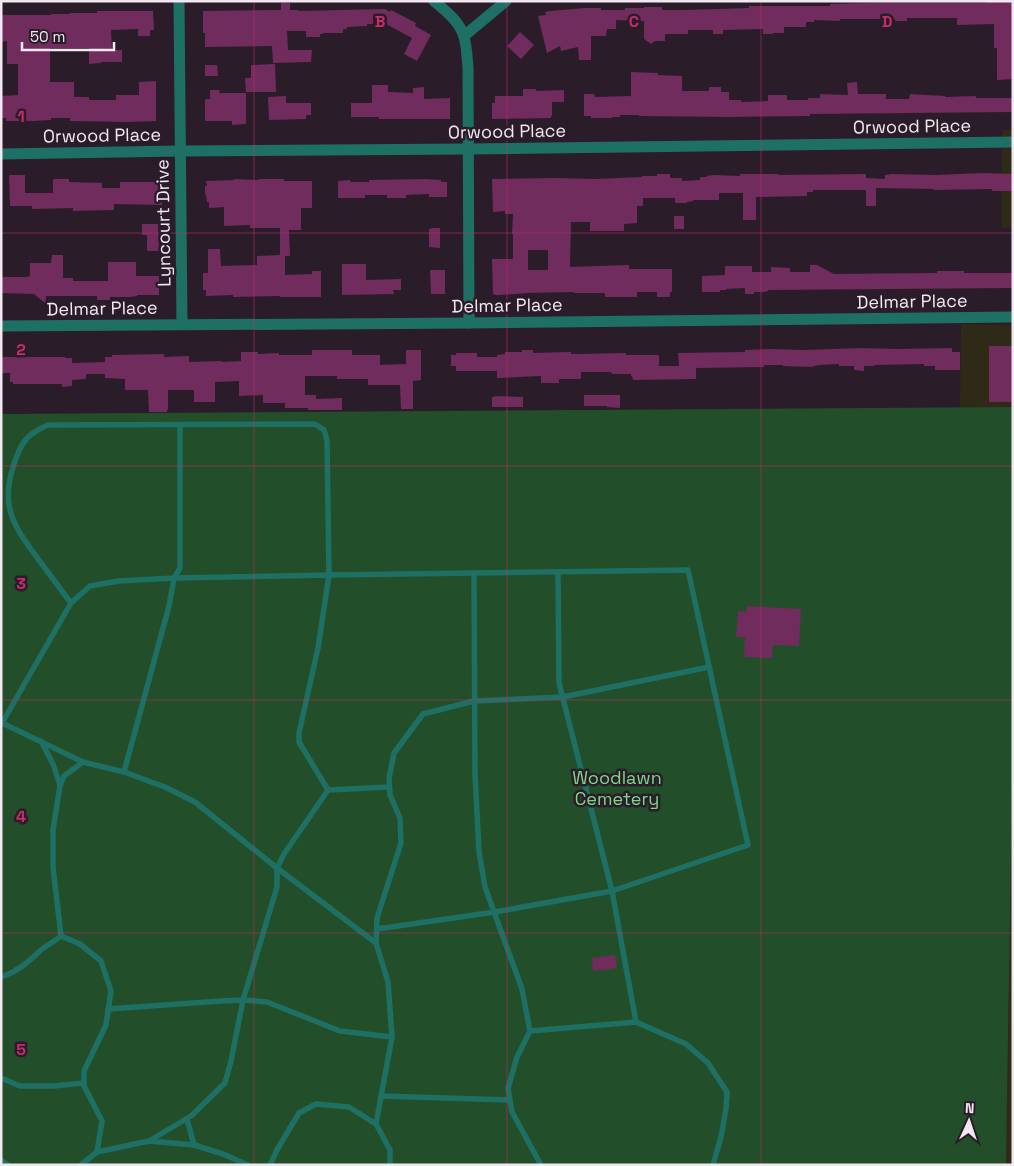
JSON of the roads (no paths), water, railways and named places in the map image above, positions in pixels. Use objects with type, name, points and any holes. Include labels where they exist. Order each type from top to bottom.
[{"type":"street","name":"Lyncourt Drive","points":[[179,1],[182,324]]},
{"type":"street","points":[[434,1],[456,21],[464,36],[468,68],[469,323]]},
{"type":"street","points":[[464,36],[506,1]]},
{"type":"street","name":"Orwood Place","points":[[1,154],[1013,142]]},
{"type":"street","name":"Delmar Place","points":[[1,326],[1013,317]]},
{"type":"lane","points":[[124,772],[169,606],[174,578],[180,568],[180,424]]},
{"type":"lane","points":[[72,603],[21,536],[10,510],[8,499],[9,480],[15,459],[23,442],[36,431],[48,425],[180,424],[315,424],[324,430],[327,440],[329,575],[318,648],[299,733],[299,742],[328,790]]},
{"type":"lane","points":[[376,942],[277,868],[195,802],[165,787],[124,772],[83,762],[2,723],[72,603],[90,586],[119,581],[174,578],[688,570],[748,845],[612,891],[495,912],[377,929]]},
{"type":"lane","points":[[558,572],[559,683],[612,891],[636,1022]]},
{"type":"lane","points":[[474,573],[475,774],[479,852],[485,887],[522,989],[530,1031],[517,1058],[508,1088],[512,1112],[541,1165]]},
{"type":"lane","points":[[376,1124],[392,1037],[388,982],[376,942],[377,918],[401,843],[400,818],[390,795],[389,778],[394,753],[423,714],[474,701],[563,697],[709,667]]},
{"type":"lane","points":[[41,742],[53,764],[60,786]]},
{"type":"lane","points":[[61,936],[53,868],[53,830],[60,786],[64,776],[83,762]]},
{"type":"lane","points":[[328,790],[390,786]]},
{"type":"lane","points":[[149,1141],[191,1116],[225,1083],[243,1000],[277,887],[277,868],[284,854],[328,790]]},
{"type":"lane","points":[[1,977],[9,975],[27,964],[42,949],[61,936]]},
{"type":"lane","points":[[61,936],[80,944],[101,961],[111,991],[106,1025],[84,1071],[84,1086],[102,1121],[97,1152]]},
{"type":"lane","points":[[108,1009],[243,1000],[267,1002],[340,1031],[392,1037]]},
{"type":"lane","points":[[530,1031],[636,1022],[686,1044],[708,1063],[727,1092],[721,1137],[713,1165]]},
{"type":"lane","points":[[1,1078],[20,1086],[53,1086],[84,1083]]},
{"type":"lane","points":[[381,1096],[510,1100]]},
{"type":"lane","points":[[270,1165],[299,1113],[316,1104],[349,1107],[376,1124],[390,1150],[390,1165]]},
{"type":"lane","points":[[186,1119],[194,1146]]},
{"type":"lane","points":[[81,1165],[97,1152],[149,1141],[194,1146],[223,1154],[248,1165]]},
{"type":"lane","points":[[1,1160],[8,1165]]},
{"type":"park label","name":"Woodlawn Cemetery","points":[[617,788]]}]
